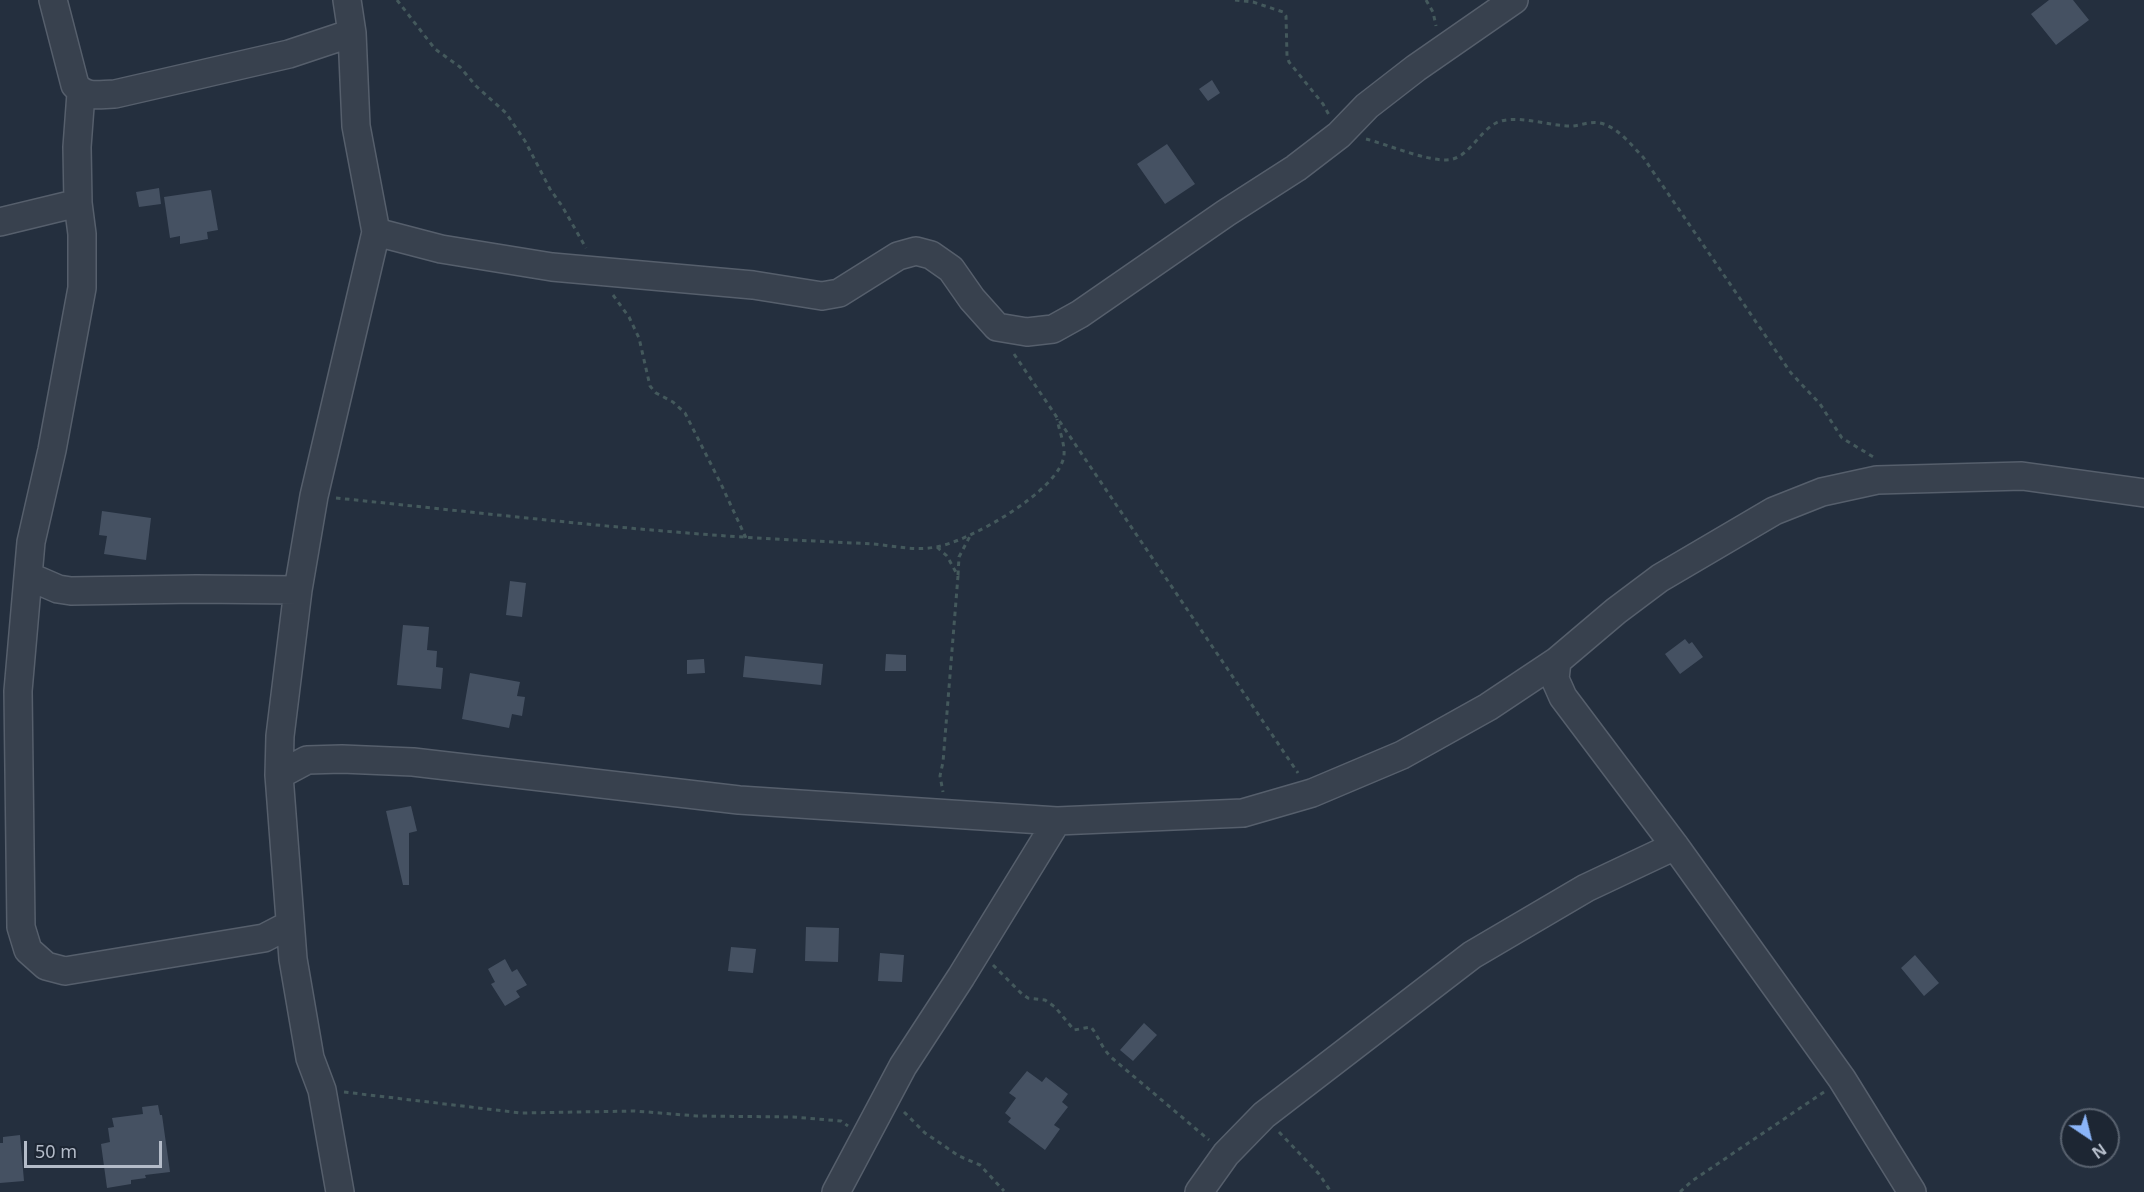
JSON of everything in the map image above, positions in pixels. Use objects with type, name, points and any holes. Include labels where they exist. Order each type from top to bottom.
[{"type":"street","points":[[336,1188],[322,1090],[310,1058],[293,959],[279,775],[280,736],[298,590],[314,496],[376,232],[356,126],[352,33],[347,0]]},
{"type":"street","points":[[376,232],[441,249],[552,267],[753,285],[822,296],[839,293],[898,256],[916,251],[931,255],[951,269],[997,327],[1027,332],[1053,329],[1080,314],[1226,213],[1296,168],[1339,135],[1368,106],[1416,68],[1514,0]]},
{"type":"street","points":[[48,2],[75,85],[81,93],[91,95],[115,94],[233,65],[289,54],[352,33]]},
{"type":"street","points":[[81,93],[76,147],[78,203],[82,234],[82,288],[52,450],[31,542],[18,691],[21,927],[28,950],[46,966],[65,971],[264,938],[289,925]]},
{"type":"street","points":[[0,222],[78,203]]},
{"type":"street","points":[[279,775],[307,760],[342,759],[413,762],[739,800],[1057,821],[1243,813],[1312,792],[1402,755],[1488,707],[1557,661],[1616,611],[1660,578],[1774,511],[1822,492],[1877,480],[2022,476],[2144,493]]},
{"type":"street","points":[[28,576],[52,587],[71,591],[298,590]]},
{"type":"street","points":[[1557,661],[1555,679],[1563,697],[1675,846],[1842,1079],[1912,1192]]},
{"type":"street","points":[[280,736],[307,760]]},
{"type":"street","points":[[836,1192],[903,1066],[1057,821]]},
{"type":"street","points":[[1199,1192],[1226,1154],[1264,1115],[1472,955],[1586,888],[1675,846]]},
{"type":"street","points":[[264,938],[293,959]]},
{"type":"path","points":[[397,0],[435,49],[460,67],[476,86],[506,113],[525,141],[609,291],[628,317],[639,338],[650,386],[656,393],[673,402],[685,413],[746,538]]},
{"type":"path","points":[[1235,0],[1253,2],[1283,12],[1286,16],[1287,56],[1323,104],[1339,135],[1367,139],[1421,156],[1446,160],[1458,158],[1486,130],[1497,122],[1510,118],[1548,125],[1574,126],[1600,123],[1615,129],[1643,157],[1791,373],[1820,404],[1842,438],[1882,461]]},
{"type":"path","points":[[997,327],[1057,419],[1312,792]]},
{"type":"path","points":[[314,496],[746,538],[913,548],[937,547],[971,534],[1008,515],[1039,492],[1058,471],[1064,454],[1057,419]]},
{"type":"path","points":[[957,813],[942,792],[940,776],[944,762],[959,556],[971,534]]},
{"type":"path","points":[[937,547],[947,556],[958,576]]},
{"type":"path","points":[[977,949],[1028,999],[1045,1000],[1074,1030],[1091,1027],[1104,1051],[1226,1154]]},
{"type":"path","points":[[1680,1192],[1692,1181],[1842,1079]]},
{"type":"path","points":[[322,1090],[521,1113],[635,1111],[697,1116],[793,1117],[832,1120],[841,1121],[850,1127],[863,1142]]},
{"type":"path","points":[[885,1099],[908,1116],[925,1133],[960,1156],[980,1165],[1004,1191]]},
{"type":"path","points":[[1264,1115],[1319,1174],[1331,1192]]},
{"type":"building","points":[[2049,0],[2073,0],[2089,20],[2056,45],[2031,14]]},
{"type":"building","points":[[1212,80],[1220,93],[1208,101],[1199,89]]},
{"type":"building","points":[[1167,144],[1195,184],[1165,204],[1137,164]]},
{"type":"building","points":[[159,188],[161,204],[139,207],[136,192]]},
{"type":"building","points":[[211,190],[218,230],[207,232],[208,239],[180,244],[180,236],[170,238],[164,197]]},
{"type":"building","points":[[102,511],[151,518],[146,560],[104,554],[107,536],[99,535]]},
{"type":"building","points":[[510,581],[526,583],[522,617],[506,615]]},
{"type":"building","points":[[403,625],[429,627],[427,650],[437,651],[436,667],[443,668],[441,689],[397,685]]},
{"type":"building","points":[[1685,639],[1689,644],[1692,642],[1703,657],[1680,674],[1665,654]]},
{"type":"building","points":[[886,654],[906,655],[906,671],[885,671]]},
{"type":"building","points":[[745,656],[823,664],[821,685],[743,677]]},
{"type":"building","points":[[704,659],[705,673],[687,674],[687,660]]},
{"type":"building","points":[[470,673],[520,682],[517,696],[525,697],[522,716],[512,714],[509,728],[462,719]]},
{"type":"building","points":[[411,806],[417,831],[409,833],[409,885],[403,885],[386,811]]},
{"type":"building","points":[[806,927],[839,928],[838,962],[805,961]]},
{"type":"building","points":[[731,947],[756,949],[753,973],[728,971]]},
{"type":"building","points":[[880,953],[904,955],[902,982],[878,981]]},
{"type":"building","points":[[1915,955],[1939,983],[1924,996],[1901,968]]},
{"type":"building","points":[[505,959],[512,972],[517,969],[527,985],[516,991],[520,997],[505,1006],[491,984],[495,982],[488,969]]},
{"type":"building","points":[[1144,1023],[1157,1035],[1133,1061],[1120,1050]]},
{"type":"building","points":[[1027,1071],[1042,1082],[1046,1077],[1068,1094],[1062,1102],[1068,1107],[1054,1125],[1060,1129],[1045,1150],[1008,1122],[1011,1118],[1005,1113],[1016,1098],[1009,1093]]},
{"type":"building","points":[[158,1105],[160,1115],[162,1115],[170,1172],[145,1175],[146,1178],[131,1180],[131,1184],[107,1188],[101,1144],[110,1142],[108,1128],[114,1127],[112,1118],[143,1114],[142,1107]]},
{"type":"building","points":[[20,1135],[24,1181],[0,1183],[0,1143],[3,1143],[3,1137]]}]
